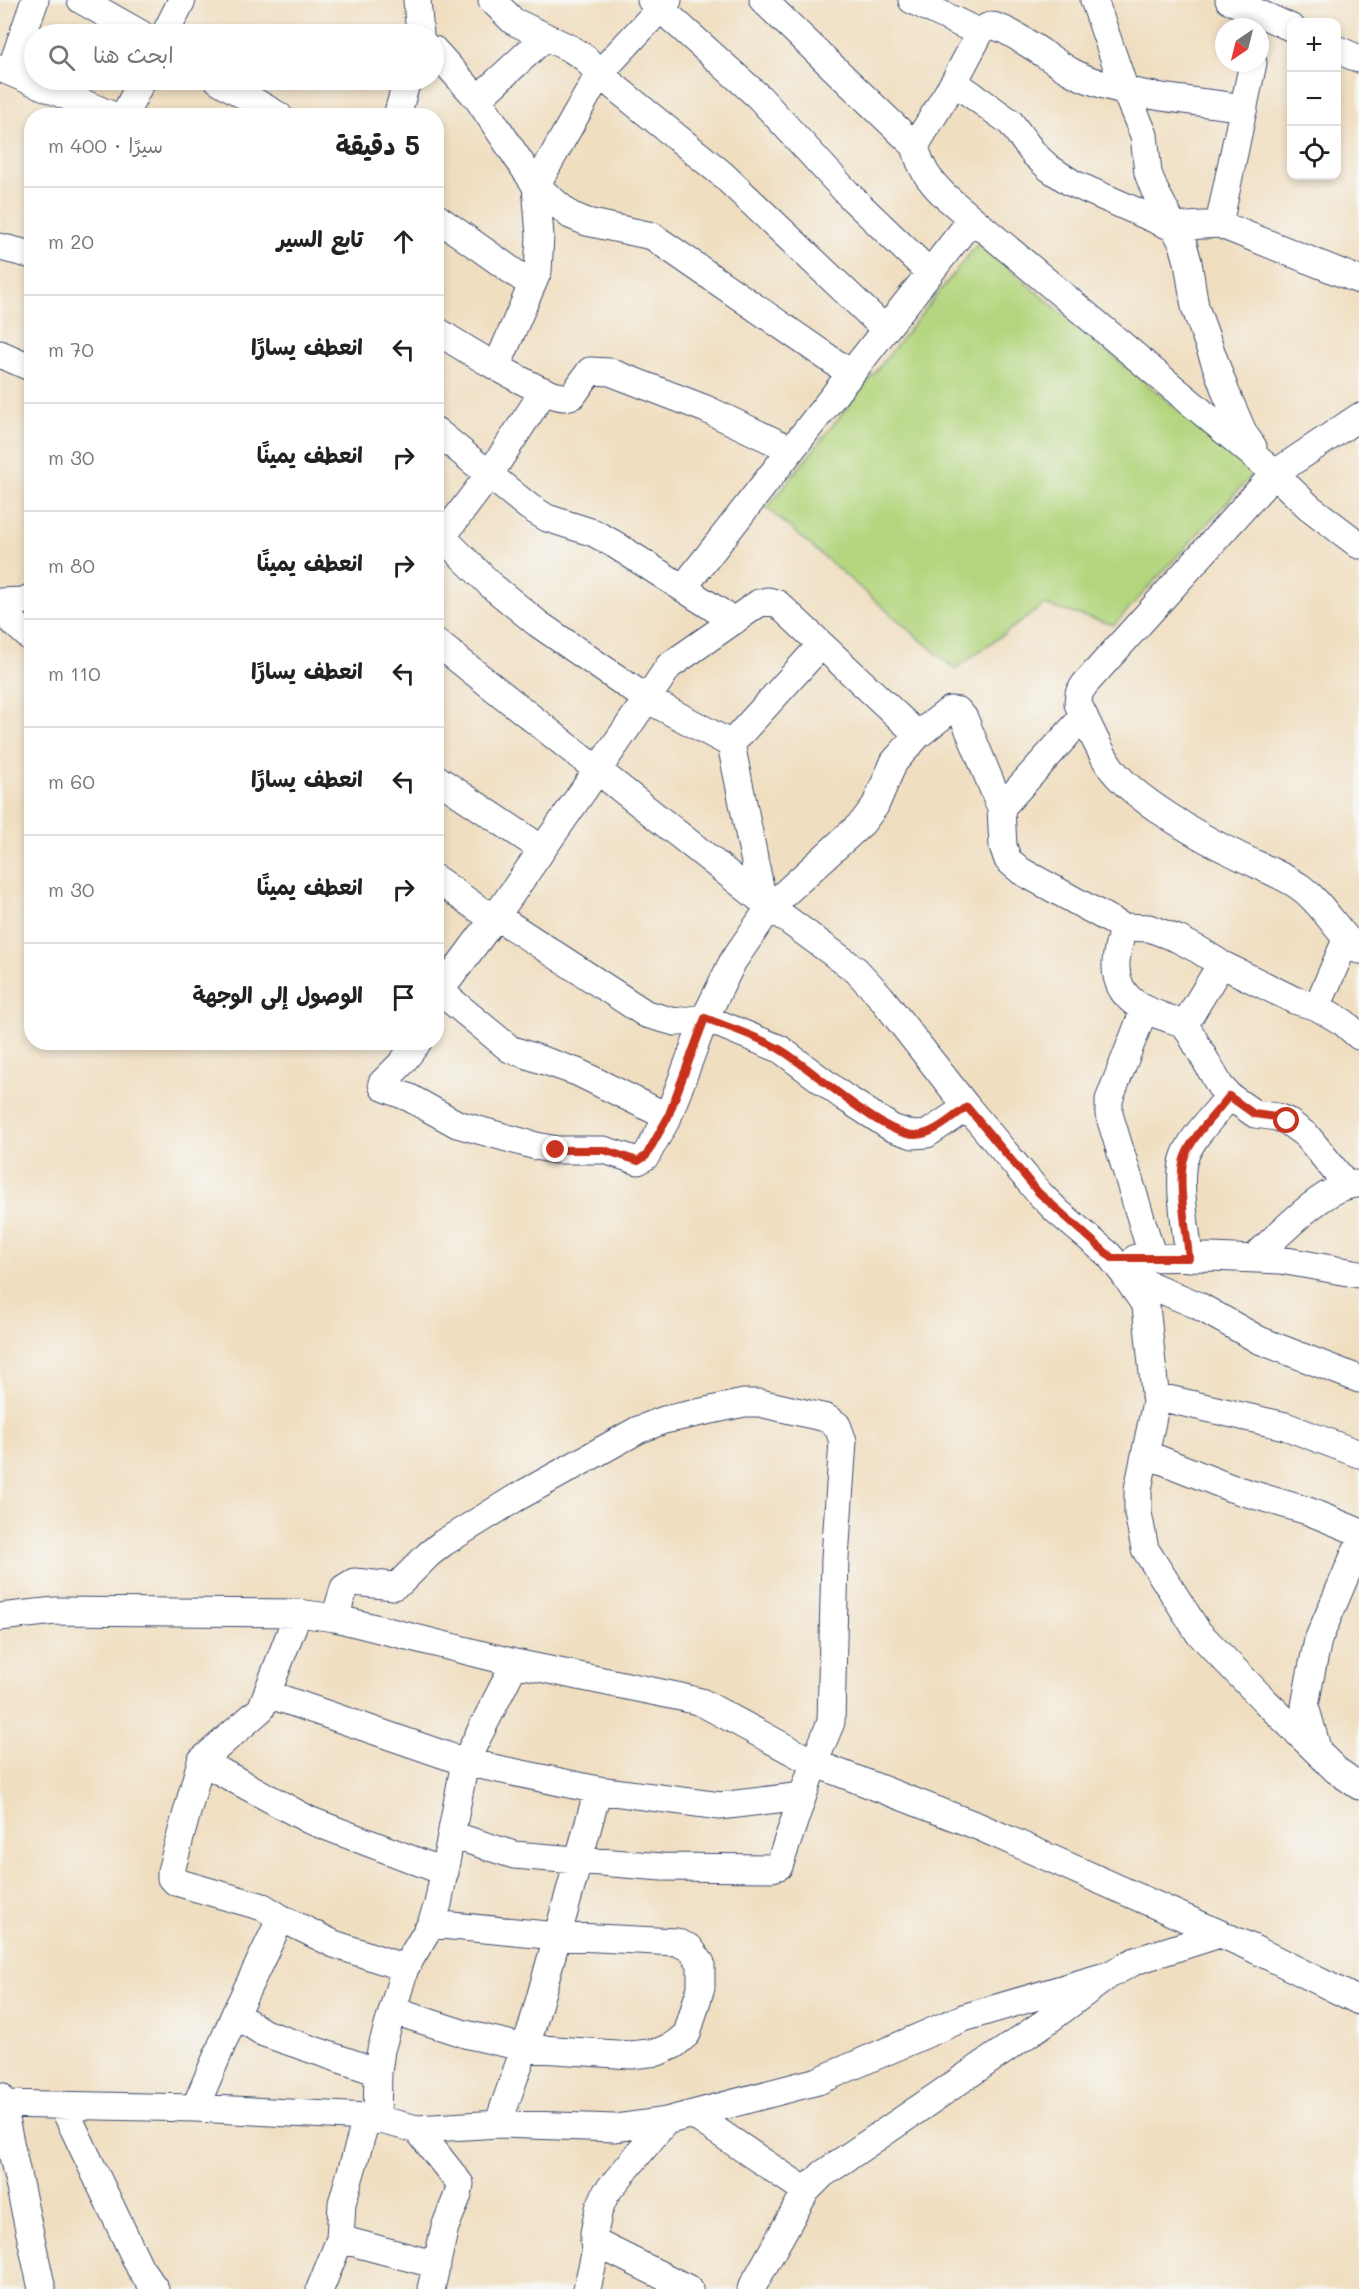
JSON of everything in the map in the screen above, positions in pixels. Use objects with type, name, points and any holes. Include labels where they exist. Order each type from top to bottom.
[{"type":"street","points":[[25,24],[35,0]]},
{"type":"street","points":[[81,0],[123,24]]},
{"type":"street","points":[[170,24],[182,0]]},
{"type":"street","points":[[417,0],[419,24]]},
{"type":"street","points":[[492,0],[513,21],[585,58],[599,74],[722,174],[885,329]]},
{"type":"street","points":[[763,0],[915,146],[920,165],[929,179],[972,219],[1270,469],[1309,507],[1359,545]]},
{"type":"street","points":[[912,0],[980,33]]},
{"type":"street","points":[[1094,0],[1125,90],[1144,135],[1148,173],[1172,227],[1183,244],[1195,307],[1226,393],[1244,434],[1270,469]]},
{"type":"street","points":[[1229,0],[1255,18]]},
{"type":"street","points":[[497,366],[538,271],[540,236],[536,186],[599,74],[660,2],[759,97],[851,197],[930,273]]},
{"type":"street","points":[[1269,24],[1287,27]]},
{"type":"street","points":[[24,26],[5,70],[24,78]]},
{"type":"street","points":[[915,146],[954,82],[980,33],[986,27],[992,26],[1017,37],[1071,72],[1090,80],[1125,90],[1244,108]]},
{"type":"street","points":[[478,99],[545,37]]},
{"type":"street","points":[[1341,51],[1359,59]]},
{"type":"street","points":[[444,61],[478,99],[536,186],[570,214],[587,222],[652,236],[850,373]]},
{"type":"street","points":[[1220,224],[1251,72]]},
{"type":"street","points":[[954,82],[1010,122],[1034,154],[1049,168],[1072,183],[1172,227],[1220,224],[1359,280]]},
{"type":"street","points":[[52,90],[95,108]]},
{"type":"street","points":[[128,108],[137,90]]},
{"type":"street","points":[[235,90],[265,108]]},
{"type":"street","points":[[399,108],[404,90]]},
{"type":"street","points":[[683,588],[972,219]]},
{"type":"street","points":[[444,223],[532,285]]},
{"type":"street","points":[[0,247],[24,253]]},
{"type":"street","points":[[444,336],[460,347],[544,391],[563,397],[573,395],[590,371],[610,372],[706,408],[790,449]]},
{"type":"street","points":[[0,354],[24,364]]},
{"type":"street","points":[[444,532],[489,475],[544,391]]},
{"type":"street","points":[[1317,1007],[1353,945],[1316,900],[1300,887],[1203,837],[1159,809],[1121,780],[1110,766],[1078,704],[1079,693],[1085,684],[1270,469],[1359,417]]},
{"type":"street","points":[[444,437],[489,475],[547,518],[594,533],[614,544],[734,621]]},
{"type":"street","points":[[444,542],[517,608],[647,699],[731,744],[766,904]]},
{"type":"street","points":[[444,985],[496,916],[595,770],[647,699],[660,676],[669,666],[759,603],[768,600],[778,604],[918,735]]},
{"type":"street","points":[[0,602],[24,601]]},
{"type":"street","points":[[0,610],[24,632]]},
{"type":"street","points":[[731,744],[821,645]]},
{"type":"street","points":[[444,648],[766,904],[856,970],[881,997],[967,1107],[1039,1193],[1118,1266],[1146,1306],[1155,1396],[1138,1489],[1138,1513],[1145,1549],[1198,1632],[1336,1770],[1359,1786]]},
{"type":"street","points":[[412,1050],[402,1064],[385,1078],[382,1083],[383,1087],[410,1098],[457,1124],[556,1150],[604,1150],[638,1161],[646,1156],[668,1117],[705,1018],[733,961],[766,904],[862,824],[874,806],[894,762],[918,735],[950,710],[958,711],[964,718],[1001,808],[1003,846],[1008,860],[1021,871],[1123,927],[1149,928],[1178,939],[1221,964],[1294,1000],[1317,1007],[1343,1022],[1359,1036]]},
{"type":"street","points":[[1001,808],[1084,716]]},
{"type":"street","points":[[444,783],[542,849]]},
{"type":"street","points":[[444,885],[480,910],[496,916],[646,1014],[675,1022],[705,1018],[780,1049],[844,1097],[892,1128],[913,1135],[927,1134],[967,1107]]},
{"type":"street","points":[[1123,927],[1116,965],[1120,985],[1131,1002],[1144,1010],[1185,1024],[1220,1086],[1229,1096],[1254,1114],[1287,1121],[1307,1136],[1353,1184],[1319,1201],[1253,1259]]},
{"type":"street","points":[[1185,1024],[1221,964]]},
{"type":"street","points":[[444,998],[510,1049],[577,1072],[668,1117]]},
{"type":"street","points":[[1144,1010],[1109,1100],[1109,1114],[1153,1258]]},
{"type":"street","points":[[1189,1258],[1181,1173],[1185,1156],[1229,1096]]},
{"type":"street","points":[[1118,1266],[1153,1258],[1253,1259],[1281,1260],[1359,1274]]},
{"type":"street","points":[[1118,1266],[1197,1305],[1259,1340],[1359,1379]]},
{"type":"street","points":[[1155,1396],[1285,1426],[1359,1454]]},
{"type":"street","points":[[334,1618],[344,1588],[354,1582],[394,1586],[443,1543],[514,1499],[638,1430],[664,1420],[744,1403],[760,1403],[826,1418],[837,1425],[843,1441],[834,1558],[833,1707],[831,1722],[802,1796],[779,1866],[772,1868],[662,1867],[514,1855],[452,1835]]},
{"type":"street","points":[[1146,1454],[1231,1488],[1278,1504],[1308,1511],[1359,1532]]},
{"type":"street","points":[[1318,1751],[1305,1706],[1318,1640],[1356,1558]]},
{"type":"street","points":[[0,1617],[55,1611],[298,1613],[334,1618],[515,1663],[701,1702],[814,1763],[980,1827],[1220,1934],[1359,2001]]},
{"type":"street","points":[[298,1613],[261,1709],[201,1761],[171,1870],[171,1878],[176,1882],[245,1900],[334,1944],[405,1968]]},
{"type":"street","points":[[320,2289],[340,2239],[342,2203],[372,2118],[381,2050],[405,1968],[431,1924],[438,1904],[465,1762],[515,1663]]},
{"type":"street","points":[[268,1694],[465,1762],[598,1790],[720,1806],[802,1796]]},
{"type":"street","points":[[201,1761],[309,1820],[445,1872]]},
{"type":"street","points":[[498,2124],[526,2048],[598,1790]]},
{"type":"street","points":[[195,2108],[235,2014],[281,1918]]},
{"type":"street","points":[[393,2011],[465,2034],[526,2048],[631,2055],[658,2052],[687,2034],[701,1987],[701,1964],[690,1948],[676,1942],[557,1936],[431,1924]]},
{"type":"street","points":[[751,2289],[806,2191],[823,2174],[1110,1976],[1135,1961],[1220,1934]]},
{"type":"street","points":[[42,2289],[1,2100],[63,2106],[195,2108],[372,2118],[417,2129],[498,2124],[615,2128],[679,2118],[818,2081],[963,2018],[1110,1976]]},
{"type":"street","points":[[235,2014],[264,2033],[378,2072]]},
{"type":"street","points":[[63,2106],[140,2268],[155,2289]]},
{"type":"street","points":[[679,2118],[806,2191]]},
{"type":"street","points":[[587,2289],[595,2254],[594,2242],[599,2209],[606,2193],[679,2118]]},
{"type":"street","points":[[340,2239],[434,2277],[448,2216],[459,2195],[460,2184],[417,2129]]},
{"type":"street","points":[[594,2242],[688,2289]]},
{"type":"green space","points":[[978,243],[1254,473],[1114,625],[1044,605],[955,669],[767,508]]},
{"type":"route","points":[[556,1150],[604,1150],[638,1161],[646,1156],[668,1117],[705,1018],[780,1049],[844,1097],[892,1128],[913,1135],[927,1134],[967,1107],[1039,1193],[1112,1258],[1189,1258],[1181,1173],[1185,1156],[1197,1137],[1229,1096],[1254,1114],[1287,1121]]}]
